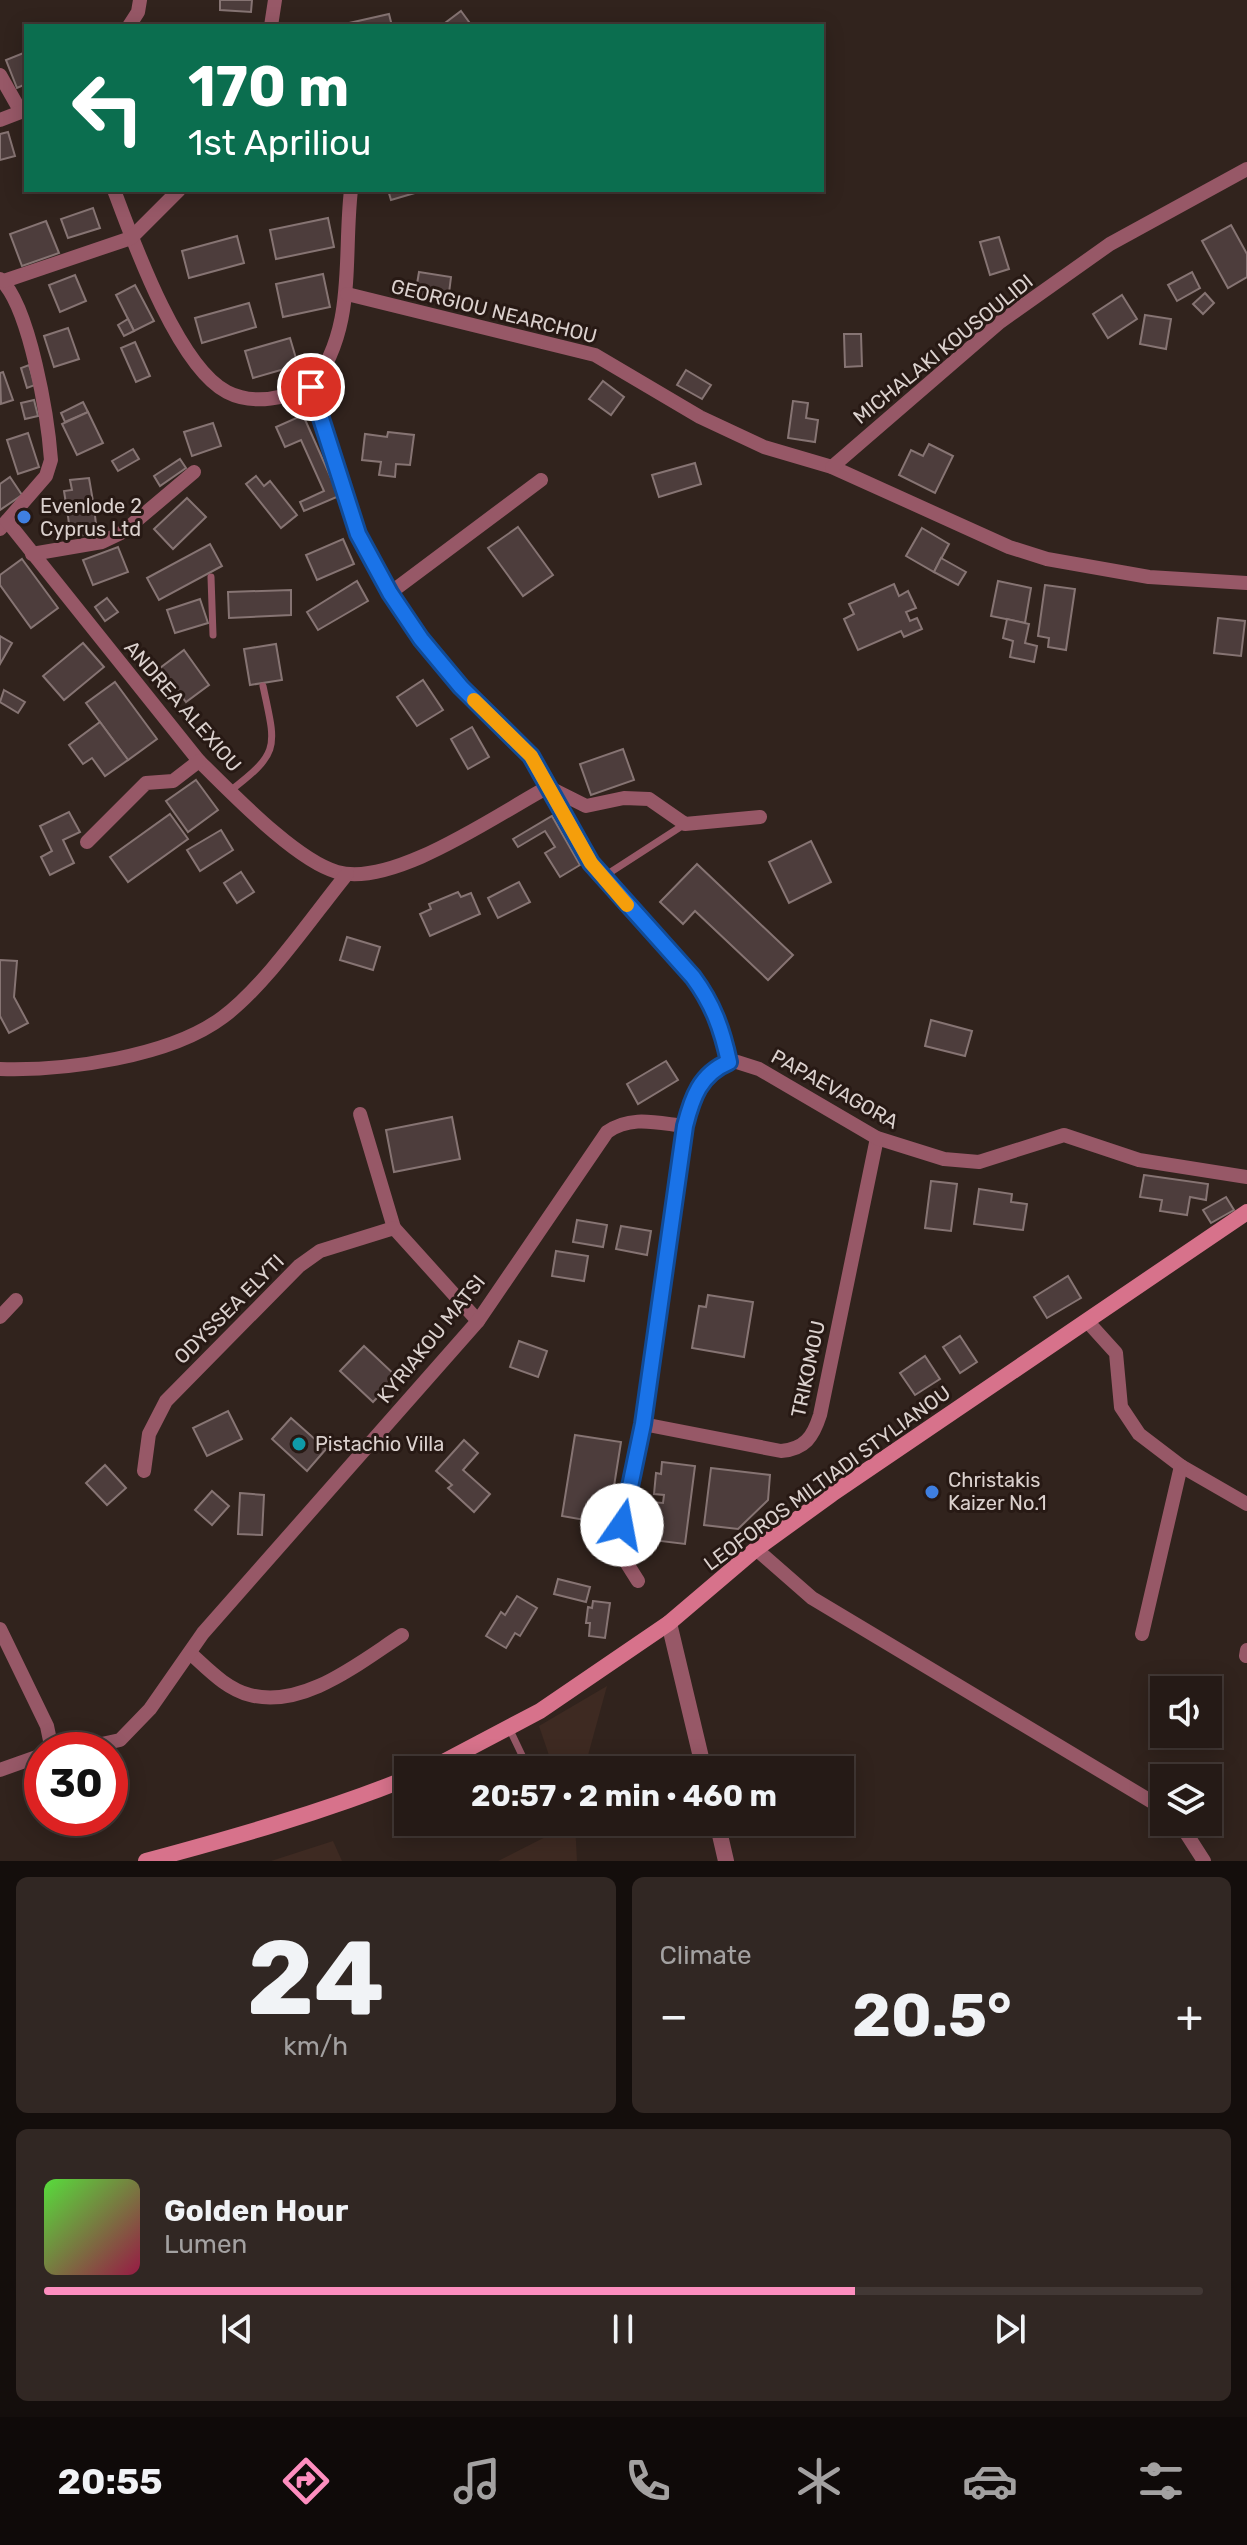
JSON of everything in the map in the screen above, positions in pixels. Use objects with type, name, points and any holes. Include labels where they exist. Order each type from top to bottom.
[{"type":"main road","name":"LEOFOROS MILTIADI STYLIANOU","points":[[455,1756],[540,1711],[669,1623],[756,1549],[949,1413],[1247,1212]]},
{"type":"main road","points":[[146,1861],[255,1831],[394,1783]]},
{"type":"street","points":[[130,24],[138,12],[140,0]]},
{"type":"street","points":[[271,24],[275,0]]},
{"type":"street","points":[[0,75],[23,111],[0,120]]},
{"type":"street","name":"MICHALAKI KOUSOULIDI","points":[[832,467],[1000,322],[1110,244],[1247,169]]},
{"type":"street","points":[[115,192],[131,238],[165,313],[198,364],[218,387],[243,398],[260,400],[311,387],[325,365],[338,335],[347,294],[351,192]]},
{"type":"street","points":[[3,525],[46,476],[51,460],[35,360],[2,280],[131,238],[177,192]]},
{"type":"street","name":"GEORGIOU NEARCHOU","points":[[347,294],[595,355],[700,417],[764,447],[832,467],[966,529],[1047,559],[1149,577],[1247,583]]},
{"type":"street","points":[[311,387],[358,534],[390,593],[421,639],[461,687],[531,756],[577,842],[602,877],[707,996],[723,1031],[729,1062],[708,1074],[699,1086],[685,1126],[643,1424],[622,1525],[626,1562],[638,1581]]},
{"type":"street","points":[[32,554],[92,545],[123,532],[194,472]]},
{"type":"street","points":[[390,593],[541,480]]},
{"type":"street","name":"ANDREA ALEXIOU","points":[[3,525],[32,554],[199,761],[230,791],[321,866],[347,874],[375,875],[397,869],[548,787]]},
{"type":"street","points":[[87,842],[146,783],[173,781],[199,761]]},
{"type":"street","points":[[548,787],[586,806],[624,798],[649,799],[685,824],[760,817]]},
{"type":"street","points":[[0,1069],[30,1070],[84,1063],[147,1050],[200,1033],[226,1015],[250,991],[347,874]]},
{"type":"street","name":"PAPAEVAGORA","points":[[729,1062],[759,1069],[877,1138],[920,1153],[968,1162],[990,1159],[1064,1135],[1139,1160],[1247,1177]]},
{"type":"street","points":[[360,1114],[394,1228],[478,1321]]},
{"type":"street","name":"KYRIAKOU MATSI","points":[[128,1732],[150,1709],[190,1653],[247,1584],[478,1321],[607,1132],[619,1123],[636,1120],[685,1126]]},
{"type":"street","name":"TRIKOMOU","points":[[643,1424],[781,1451],[795,1450],[807,1442],[814,1433],[820,1415],[877,1138]]},
{"type":"street","name":"ODYSSEA ELYTI","points":[[144,1471],[149,1434],[166,1401],[299,1266],[320,1251],[394,1228]]},
{"type":"street","points":[[0,1317],[16,1300]]},
{"type":"street","points":[[1087,1321],[1116,1353],[1121,1407],[1129,1423],[1181,1466],[1247,1504]]},
{"type":"street","points":[[1142,1634],[1181,1466]]},
{"type":"street","points":[[756,1549],[812,1598],[1150,1801]]},
{"type":"street","points":[[669,1623],[701,1756]]},
{"type":"street","points":[[0,1629],[48,1732]]},
{"type":"street","points":[[190,1653],[224,1683],[250,1695],[279,1697],[327,1682],[402,1635]]},
{"type":"street","points":[[0,1770],[24,1761]]},
{"type":"street","points":[[720,1836],[726,1861]]},
{"type":"street","points":[[1188,1836],[1204,1861]]},
{"type":"lane","points":[[211,577],[213,635]]},
{"type":"lane","points":[[230,791],[262,767],[269,756],[271,726],[263,686]]},
{"type":"lane","points":[[602,877],[685,824]]},
{"type":"lane","points":[[509,1728],[522,1756]]},
{"type":"shaded area","points":[[607,1686],[588,1756],[549,1756],[539,1726]]},
{"type":"shaded area","points":[[547,1836],[576,1836],[577,1861],[498,1861]]},
{"type":"shaded area","points":[[333,1841],[342,1861],[271,1861]]},
{"type":"building","points":[[220,0],[252,0],[251,12],[220,10]]},
{"type":"building","points":[[461,11],[471,24],[444,24]]},
{"type":"building","points":[[389,14],[392,24],[349,24]]},
{"type":"building","points":[[24,53],[24,85],[17,88],[6,60]]},
{"type":"building","points":[[8,132],[15,156],[0,160],[0,134]]},
{"type":"building","points":[[389,192],[418,192],[391,200]]},
{"type":"building","points":[[93,208],[100,228],[68,238],[61,219]]},
{"type":"building","points":[[328,218],[334,247],[276,259],[270,230]]},
{"type":"building","points":[[46,221],[59,253],[22,266],[10,234]]},
{"type":"building","points":[[1231,225],[1247,254],[1247,277],[1228,288],[1202,241]]},
{"type":"building","points":[[237,236],[244,263],[189,278],[182,251]]},
{"type":"building","points":[[999,237],[1009,269],[990,275],[980,242]]},
{"type":"building","points":[[419,272],[451,277],[448,301],[415,296]]},
{"type":"building","points":[[1192,272],[1200,288],[1177,301],[1168,285]]},
{"type":"building","points":[[323,274],[330,307],[283,317],[276,284]]},
{"type":"building","points":[[75,275],[86,301],[60,312],[49,285]]},
{"type":"building","points":[[135,285],[154,321],[134,331],[116,295]]},
{"type":"building","points":[[1205,293],[1214,303],[1203,314],[1193,304]]},
{"type":"building","points":[[1122,295],[1137,319],[1108,338],[1093,314]]},
{"type":"building","points":[[249,303],[256,327],[202,343],[195,318]]},
{"type":"building","points":[[1145,315],[1171,319],[1166,349],[1140,344]]},
{"type":"building","points":[[128,319],[134,331],[124,336],[118,325]]},
{"type":"building","points":[[68,328],[79,359],[54,367],[44,336]]},
{"type":"building","points":[[844,334],[861,334],[862,366],[845,367]]},
{"type":"building","points":[[290,338],[298,365],[253,378],[245,351]]},
{"type":"building","points":[[135,342],[150,376],[136,382],[121,348]]},
{"type":"building","points":[[29,365],[35,385],[27,388],[21,368]]},
{"type":"building","points":[[686,370],[711,385],[702,399],[677,385]]},
{"type":"building","points":[[3,372],[13,400],[1,404],[0,373]]},
{"type":"building","points":[[603,381],[624,397],[611,415],[589,399]]},
{"type":"building","points":[[34,400],[38,416],[25,419],[21,403]]},
{"type":"building","points":[[793,401],[808,403],[806,418],[818,420],[815,442],[788,438]]},
{"type":"building","points":[[83,402],[88,412],[65,422],[61,413]]},
{"type":"building","points":[[88,412],[103,443],[77,455],[62,424]]},
{"type":"building","points":[[303,415],[339,496],[304,511],[300,502],[324,491],[301,440],[285,447],[276,427]]},
{"type":"building","points":[[213,423],[221,446],[192,456],[184,432]]},
{"type":"building","points":[[388,432],[414,435],[410,465],[396,464],[395,477],[379,475],[381,462],[362,460],[365,434],[387,437]]},
{"type":"building","points":[[28,433],[39,467],[18,474],[7,440]]},
{"type":"building","points":[[929,444],[953,456],[935,493],[899,475],[911,450],[923,456]]},
{"type":"building","points":[[133,449],[139,459],[118,471],[112,461]]},
{"type":"building","points":[[180,459],[186,468],[160,486],[154,476]]},
{"type":"building","points":[[695,463],[701,484],[659,497],[652,475]]},
{"type":"building","points":[[256,476],[264,486],[270,481],[297,515],[281,528],[246,484]]},
{"type":"building","points":[[10,477],[22,495],[0,510],[0,484]]},
{"type":"building","points":[[89,478],[94,507],[67,510],[64,491],[72,490],[70,480]]},
{"type":"building","points":[[187,498],[206,517],[173,549],[154,529]]},
{"type":"building","points":[[94,507],[97,533],[71,537],[67,510]]},
{"type":"building","points":[[518,527],[553,575],[523,596],[488,548]]},
{"type":"building","points":[[922,528],[949,544],[934,572],[906,556]]},
{"type":"building","points":[[343,539],[354,564],[317,580],[306,555]]},
{"type":"building","points":[[210,544],[222,566],[159,600],[147,578]]},
{"type":"building","points":[[118,547],[128,572],[93,585],[83,560]]},
{"type":"building","points":[[941,558],[966,572],[958,585],[934,572]]},
{"type":"building","points":[[22,559],[58,608],[31,628],[0,585],[0,575]]},
{"type":"building","points":[[357,581],[368,601],[318,630],[307,612]]},
{"type":"building","points":[[998,581],[1031,588],[1025,623],[991,616]]},
{"type":"building","points":[[894,584],[899,596],[908,591],[916,608],[906,612],[910,621],[917,618],[922,629],[904,637],[901,631],[858,650],[844,619],[854,614],[849,604]]},
{"type":"building","points":[[1045,585],[1075,589],[1066,650],[1048,647],[1049,638],[1038,636]]},
{"type":"building","points":[[291,590],[291,615],[229,618],[228,592]]},
{"type":"building","points":[[107,598],[118,612],[105,621],[95,607]]},
{"type":"building","points":[[200,599],[208,623],[175,633],[167,610]]},
{"type":"building","points":[[1218,618],[1245,621],[1241,656],[1214,653]]},
{"type":"building","points":[[1007,619],[1029,624],[1025,643],[1037,646],[1034,662],[1010,657],[1013,641],[1003,638]]},
{"type":"building","points":[[0,636],[12,643],[0,664]]},
{"type":"building","points":[[83,643],[104,667],[64,700],[43,676]]},
{"type":"building","points":[[276,644],[282,680],[250,685],[244,649]]},
{"type":"building","points":[[184,650],[209,685],[186,702],[160,668]]},
{"type":"building","points":[[423,680],[443,710],[417,726],[397,697]]},
{"type":"building","points":[[115,682],[157,739],[128,760],[86,703]]},
{"type":"building","points":[[4,690],[25,702],[18,713],[0,702]]},
{"type":"building","points":[[100,722],[128,760],[105,776],[92,758],[83,764],[69,745]]},
{"type":"building","points":[[472,727],[489,757],[468,769],[451,739]]},
{"type":"building","points":[[623,749],[634,780],[591,795],[580,764]]},
{"type":"building","points":[[196,780],[218,810],[188,832],[166,801]]},
{"type":"building","points":[[69,812],[80,832],[63,840],[74,863],[50,875],[41,857],[52,851],[40,826]]},
{"type":"building","points":[[170,814],[188,839],[128,882],[110,857]]},
{"type":"building","points":[[552,816],[580,865],[560,877],[545,853],[555,847],[545,831],[518,847],[513,839]]},
{"type":"building","points":[[221,830],[233,850],[200,871],[187,850]]},
{"type":"building","points":[[811,841],[831,882],[789,903],[769,862]]},
{"type":"building","points":[[697,864],[793,955],[768,980],[695,911],[683,924],[660,902]]},
{"type":"building","points":[[241,872],[254,892],[237,903],[224,883]]},
{"type":"building","points":[[519,882],[530,902],[498,918],[488,898]]},
{"type":"building","points":[[458,892],[461,897],[471,893],[480,914],[430,936],[420,914],[431,909],[429,904]]},
{"type":"building","points":[[347,937],[380,947],[373,970],[340,960]]},
{"type":"building","points":[[0,960],[17,961],[14,997],[28,1023],[9,1033],[0,1016]]},
{"type":"building","points":[[931,1020],[972,1031],[965,1056],[925,1046]]},
{"type":"building","points":[[666,1061],[678,1080],[638,1104],[627,1084]]},
{"type":"building","points":[[452,1117],[460,1159],[394,1172],[386,1130]]},
{"type":"building","points":[[1144,1175],[1208,1184],[1206,1200],[1190,1197],[1187,1215],[1160,1211],[1162,1200],[1140,1197]]},
{"type":"building","points":[[931,1181],[957,1184],[951,1231],[925,1228]]},
{"type":"building","points":[[979,1189],[1012,1194],[1011,1202],[1027,1204],[1023,1230],[974,1224]]},
{"type":"building","points":[[1226,1197],[1234,1210],[1211,1223],[1203,1210]]},
{"type":"building","points":[[577,1220],[607,1225],[603,1247],[573,1242]]},
{"type":"building","points":[[621,1226],[651,1231],[647,1255],[616,1249]]},
{"type":"building","points":[[556,1251],[588,1256],[584,1281],[552,1276]]},
{"type":"building","points":[[1068,1276],[1081,1298],[1047,1318],[1034,1297]]},
{"type":"building","points":[[708,1295],[753,1302],[744,1357],[692,1348],[699,1306],[706,1307]]},
{"type":"building","points":[[960,1336],[977,1362],[960,1373],[943,1347]]},
{"type":"building","points":[[519,1341],[547,1351],[538,1377],[510,1367]]},
{"type":"building","points":[[364,1346],[397,1377],[373,1402],[340,1371]]},
{"type":"building","points":[[925,1356],[940,1379],[915,1395],[900,1373]]},
{"type":"building","points":[[228,1411],[242,1439],[207,1456],[193,1428]]},
{"type":"building","name":"Pistachio Villa","points":[[291,1418],[326,1449],[307,1471],[272,1439]]},
{"type":"building","points":[[575,1435],[621,1442],[608,1524],[562,1516]]},
{"type":"building","points":[[464,1440],[478,1453],[463,1470],[490,1494],[474,1512],[448,1488],[452,1485],[436,1471]]},
{"type":"building","points":[[662,1462],[695,1466],[685,1544],[652,1540],[654,1526],[648,1525],[651,1502],[663,1503],[664,1495],[654,1494],[656,1473],[661,1474]]},
{"type":"building","points":[[105,1465],[126,1488],[107,1505],[86,1483]]},
{"type":"building","points":[[711,1468],[770,1475],[768,1500],[738,1529],[704,1525]]},
{"type":"building","points":[[212,1491],[229,1506],[212,1525],[195,1510]]},
{"type":"building","points":[[240,1493],[264,1495],[262,1535],[238,1534]]},
{"type":"building","points":[[558,1579],[590,1587],[586,1602],[554,1594]]},
{"type":"building","points":[[517,1596],[537,1608],[520,1636],[515,1633],[506,1648],[486,1636],[501,1612],[505,1615]]},
{"type":"building","points":[[593,1601],[610,1603],[605,1638],[589,1636],[590,1623],[586,1623],[588,1607],[592,1608]]},
{"type":"slow traffic","points":[[474,700],[531,756],[577,842],[627,905]]},
{"type":"place","name":"Evenlode 2 Cyprus Ltd","points":[[24,517]]},
{"type":"place","name":"Pistachio Villa","points":[[299,1444]]},
{"type":"place","name":"Christakis Kaizer No.1","points":[[932,1492]]},
{"type":"route","points":[[311,387],[358,534],[390,593],[421,639],[461,687],[531,756],[591,863],[693,977],[707,996],[723,1031],[729,1062],[708,1074],[699,1086],[685,1126],[643,1424],[622,1525]]}]
